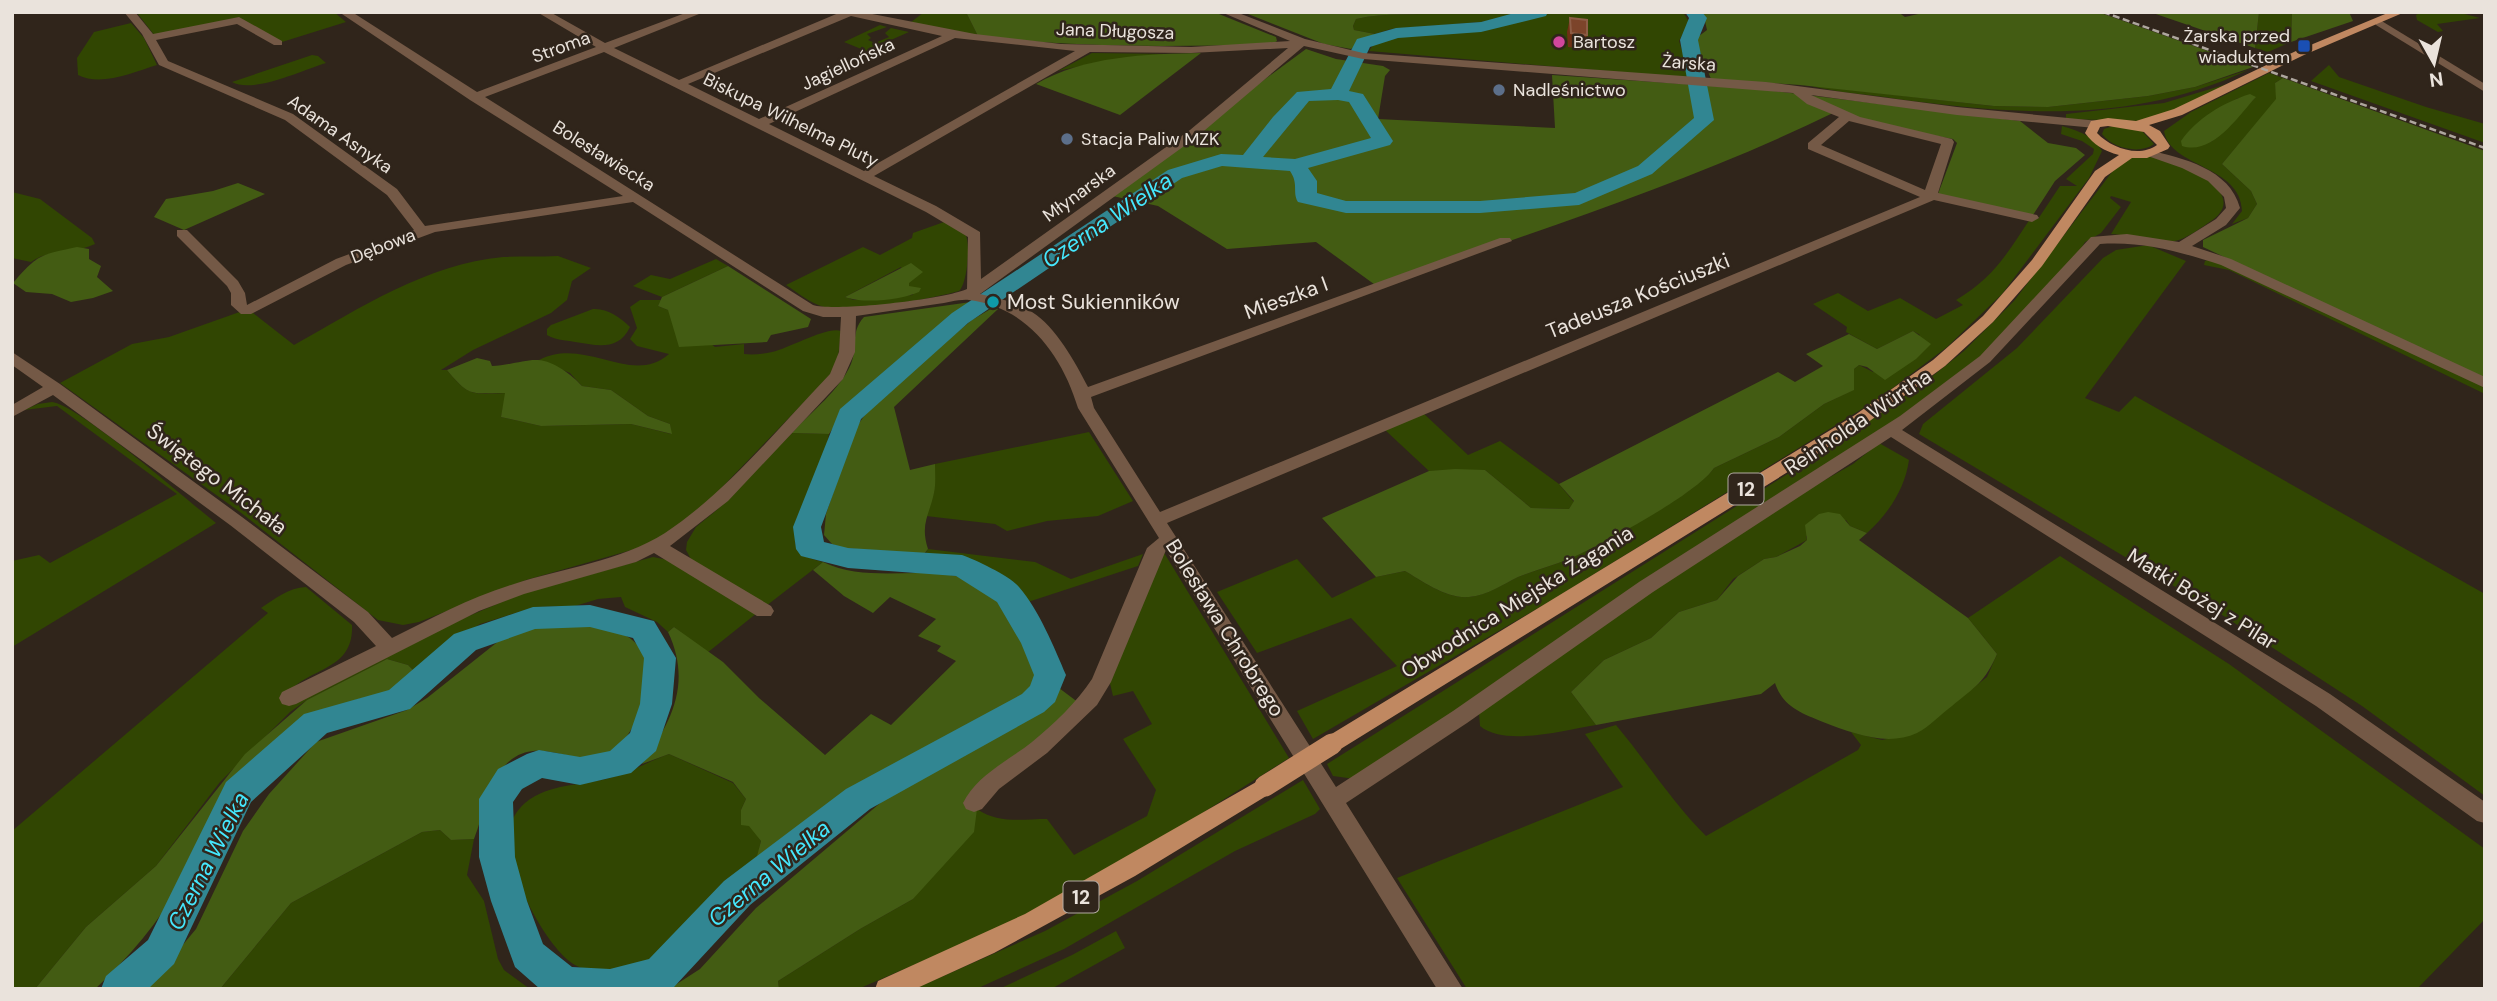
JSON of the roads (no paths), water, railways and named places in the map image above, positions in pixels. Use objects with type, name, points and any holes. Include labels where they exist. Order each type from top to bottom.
[{"type":"main road","points":[[2105,169],[2104,145],[2093,129],[2108,122],[2136,125],[2178,112],[2300,53],[2380,23],[2400,12]]},
{"type":"main road","points":[[2104,145],[2130,153],[2159,151],[2161,127],[2178,112]]},
{"type":"main road","points":[[2136,125],[2160,140]]},
{"type":"main road","name":"Obwodnica Miejska Żagania","points":[[887,989],[978,950],[1061,907],[1265,786],[1851,425],[1916,381],[1965,341],[2003,303],[2036,263],[2105,169],[2130,153]]},
{"type":"street","name":"Adama Asnyka","points":[[129,12],[150,38],[159,58],[167,66],[274,108],[326,142],[392,192],[422,231]]},
{"type":"street","name":"Bolesławiecka","points":[[344,12],[808,308],[832,314],[849,313]]},
{"type":"street","name":"Biskupa Wilhelma Pluty","points":[[542,12],[607,49],[930,209],[975,236],[973,294]]},
{"type":"street","name":"Stroma","points":[[474,97],[699,12]]},
{"type":"street","name":"Żarska","points":[[1226,12],[1301,42],[1344,53],[1795,89],[1957,111],[2029,116],[2093,129]]},
{"type":"street","points":[[679,85],[848,13]]},
{"type":"street","name":"Jana Długosza","points":[[848,13],[952,36],[1087,49],[1228,49],[1301,42]]},
{"type":"street","points":[[150,38],[239,20],[278,43]]},
{"type":"street","points":[[2380,23],[2485,89]]},
{"type":"street","name":"Jagiellońska","points":[[759,124],[952,36]]},
{"type":"street","name":"Młynarska","points":[[849,313],[973,294],[1194,133],[1301,42]]},
{"type":"street","points":[[865,176],[1087,49]]},
{"type":"street","points":[[1795,89],[1811,101],[1847,117],[1948,142],[1930,196]]},
{"type":"street","points":[[1847,117],[1812,146],[1930,196],[2032,218]]},
{"type":"street","points":[[2160,140],[2209,172],[2230,195],[2233,208],[2221,222],[2181,247]]},
{"type":"street","points":[[2148,153],[2174,160],[2217,181]]},
{"type":"street","name":"Tadeusza Kościuszki","points":[[1158,520],[1930,196]]},
{"type":"street","name":"Dębowa","points":[[182,233],[233,285],[238,293],[238,305],[246,311],[341,262],[422,231],[469,220],[634,198]]},
{"type":"street","name":"Reinholda Würtha","points":[[1332,801],[1460,717],[1668,573],[1891,430],[1985,359],[2020,325],[2092,242],[2120,237],[2181,247],[2226,262],[2272,281],[2485,383]]},
{"type":"street","name":"Mieszka I","points":[[1082,395],[1505,241]]},
{"type":"street","name":"Bolesława Chrobrego","points":[[973,294],[1027,315],[1044,330],[1078,382],[1086,408],[1451,989]]},
{"type":"street","points":[[289,698],[472,606],[533,584],[620,560],[656,546],[681,531],[715,503],[832,383],[843,367],[847,352],[849,313]]},
{"type":"street","name":"Świętego Michała","points":[[12,357],[236,521],[361,617],[388,646]]},
{"type":"street","points":[[12,412],[54,387]]},
{"type":"street","name":"Matki Bożej z Pilar","points":[[1891,430],[2323,700],[2485,814]]},
{"type":"street","points":[[974,803],[990,783],[1040,747],[1090,699],[1123,631],[1156,548],[1170,540]]},
{"type":"street","points":[[656,546],[764,611]]},
{"type":"waterway","name":"Czerna Wielka","points":[[1338,94],[1363,43],[1396,33],[1481,27],[1540,12]]},
{"type":"waterway","name":"Czerna Wielka","points":[[1296,165],[1307,181],[1306,197],[1346,207],[1480,207],[1579,199],[1645,170],[1704,120],[1689,40],[1698,18],[1693,12]]},
{"type":"waterway","name":"Czerna Wielka","points":[[1249,161],[1280,121],[1304,96],[1338,94]]},
{"type":"waterway","name":"Czerna Wielka","points":[[1296,165],[1383,141],[1356,98],[1338,94]]},
{"type":"waterway","name":"Czerna Wielka","points":[[120,989],[161,952],[238,792],[316,723],[399,700],[465,642],[533,618],[590,616],[643,629],[660,658],[656,704],[644,741],[619,763],[580,771],[539,764],[510,779],[496,799],[497,857],[528,955],[564,985],[610,987],[660,974],[737,893],[858,799],[1033,703],[1044,693],[1050,675],[1036,641],[1008,594],[962,566],[848,558],[811,549],[807,527],[849,415],[960,318],[1175,174],[1221,160],[1296,165]]},
{"type":"railway","points":[[2103,12],[2485,148]]},
{"type":"place","name":"Bartosz","points":[[1559,42]]},
{"type":"place","name":"Żarska przed wiaduktem","points":[[2304,46]]},
{"type":"place","name":"Nadleśnictwo","points":[[1499,90]]},
{"type":"place","name":"Stacja Paliw MZK","points":[[1067,139]]},
{"type":"place","name":"Most Sukienników","points":[[993,302]]}]
